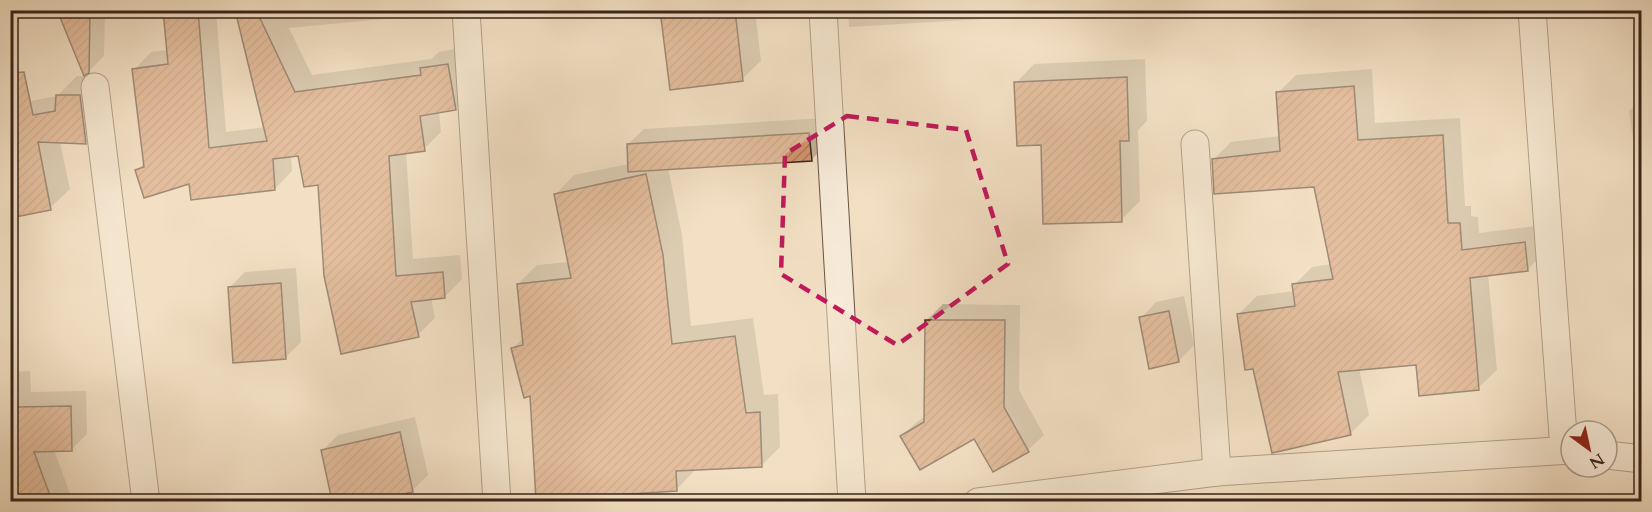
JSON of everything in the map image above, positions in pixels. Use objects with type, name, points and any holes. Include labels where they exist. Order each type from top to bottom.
[{"type":"street","points":[[466,10],[497,501]]},
{"type":"street","points":[[823,10],[852,501]]},
{"type":"street","points":[[1532,10],[1565,419]]},
{"type":"street","points":[[96,87],[146,501]]},
{"type":"street","points":[[1195,144],[1216,472]]},
{"type":"street","points":[[978,501],[1216,472],[1559,451]]},
{"type":"street","points":[[1619,456],[1641,459]]},
{"type":"highlighted area","points":[[847,116],[966,130],[1008,264],[897,345],[781,274],[785,154]]},
{"type":"building","points":[[57,10],[90,10],[89,73],[84,76]]},
{"type":"building","points":[[163,10],[198,10],[209,148],[267,141],[235,10],[256,10],[295,92],[421,75],[420,68],[448,64],[456,110],[420,116],[425,151],[389,156],[396,276],[443,272],[445,298],[411,302],[419,337],[341,354],[324,276],[318,185],[304,187],[298,156],[273,159],[275,190],[191,200],[189,184],[144,198],[135,170],[144,167],[132,69],[168,64]]},
{"type":"building","points":[[660,10],[735,10],[743,81],[670,90]]},
{"type":"building","points":[[24,72],[33,115],[55,111],[56,95],[80,95],[86,144],[38,142],[51,210],[10,218],[10,73]]},
{"type":"building","points":[[1127,77],[1129,141],[1120,141],[1122,222],[1043,224],[1041,145],[1017,146],[1014,82]]},
{"type":"building","points":[[1354,86],[1358,140],[1443,135],[1448,223],[1460,223],[1462,250],[1525,242],[1528,271],[1470,278],[1479,390],[1419,396],[1416,365],[1338,372],[1351,435],[1272,453],[1253,369],[1245,370],[1237,314],[1295,306],[1292,284],[1333,279],[1314,187],[1214,194],[1212,159],[1280,151],[1276,92]]},
{"type":"building","points":[[809,133],[812,161],[628,172],[627,144]]},
{"type":"building","points":[[646,174],[663,255],[672,344],[735,336],[746,413],[760,412],[762,467],[676,471],[677,491],[536,500],[530,396],[524,398],[511,348],[523,345],[517,284],[571,278],[554,194]]},
{"type":"building","points":[[281,283],[286,359],[233,363],[228,287]]},
{"type":"building","points":[[1169,311],[1179,362],[1149,369],[1139,317]]},
{"type":"building","points":[[925,320],[1005,320],[1004,407],[1029,452],[993,472],[974,439],[920,470],[900,436],[924,422]]},
{"type":"building","points":[[14,397],[17,407],[71,406],[72,451],[34,452],[52,501],[10,501],[10,398]]},
{"type":"building","points":[[400,432],[413,492],[373,501],[332,501],[321,450]]}]
